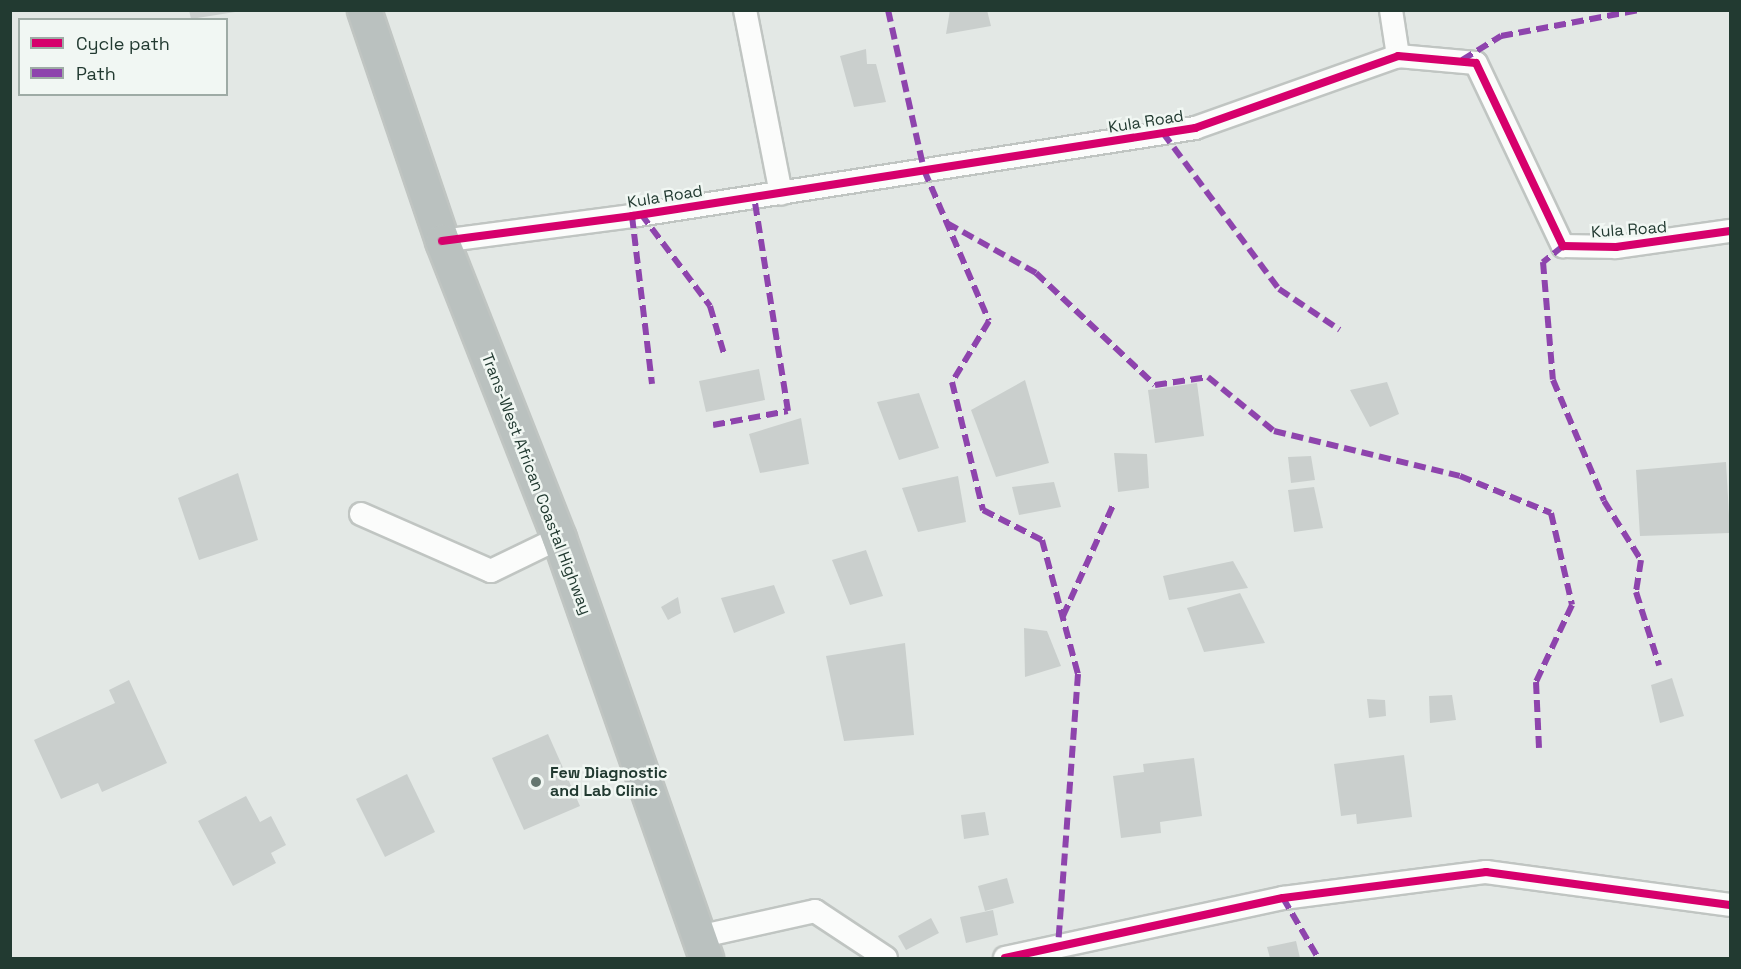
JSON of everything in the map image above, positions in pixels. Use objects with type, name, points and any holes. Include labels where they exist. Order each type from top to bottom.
[{"type":"highway","name":"Trans-West African Coastal Highway","points":[[364,10],[442,240],[559,538],[702,948]]},
{"type":"street","points":[[745,10],[781,193]]},
{"type":"street","points":[[1391,10],[1398,56]]},
{"type":"street","name":"Kula Road","points":[[442,240],[781,193],[1196,128],[1398,56],[1476,63],[1563,246],[1616,247],[1731,231]]},
{"type":"street","points":[[361,514],[491,571],[559,538]]},
{"type":"street","points":[[1005,958],[1283,898],[1486,872],[1731,905]]},
{"type":"street","points":[[702,948],[815,911],[886,958]]},
{"type":"building","points":[[189,10],[235,10],[235,12],[191,18]]},
{"type":"building","points":[[950,10],[987,10],[991,26],[946,34]]},
{"type":"building","points":[[866,49],[867,64],[876,64],[886,102],[854,107],[840,56]]},
{"type":"building","points":[[759,369],[765,400],[706,412],[699,381]]},
{"type":"building","points":[[1025,380],[1049,463],[996,477],[971,410]]},
{"type":"building","points":[[1387,382],[1399,414],[1370,427],[1350,390]]},
{"type":"building","points":[[1197,383],[1204,436],[1155,443],[1148,390]]},
{"type":"building","points":[[919,393],[939,448],[899,460],[877,402]]},
{"type":"building","points":[[801,418],[809,464],[760,473],[749,434]]},
{"type":"building","points":[[1114,453],[1147,454],[1149,488],[1118,492]]},
{"type":"building","points":[[1311,456],[1315,480],[1291,483],[1288,457]]},
{"type":"building","points":[[1726,462],[1730,533],[1640,536],[1636,470]]},
{"type":"building","points":[[238,473],[258,540],[199,560],[178,498]]},
{"type":"building","points":[[958,476],[966,522],[918,532],[902,488]]},
{"type":"building","points":[[1054,482],[1061,507],[1019,515],[1012,487]]},
{"type":"building","points":[[1314,487],[1323,528],[1294,532],[1288,490]]},
{"type":"building","points":[[866,550],[883,596],[850,605],[832,560]]},
{"type":"building","points":[[1233,561],[1248,588],[1169,600],[1163,576]]},
{"type":"building","points":[[774,585],[785,613],[734,633],[721,598]]},
{"type":"building","points":[[1240,593],[1265,643],[1204,652],[1187,608]]},
{"type":"building","points":[[678,597],[681,613],[668,620],[661,607]]},
{"type":"building","points":[[1024,628],[1047,631],[1061,666],[1025,677]]},
{"type":"building","points":[[905,643],[914,735],[844,741],[826,656]]},
{"type":"building","points":[[1672,678],[1684,716],[1660,723],[1651,685]]},
{"type":"building","points":[[129,680],[167,763],[102,792],[98,783],[61,799],[34,740],[115,703],[109,690]]},
{"type":"building","points":[[1452,695],[1456,720],[1430,723],[1429,696]]},
{"type":"building","points":[[1367,699],[1385,700],[1386,716],[1369,718]]},
{"type":"building","name":"Few Diagnostic and Lab Clinic","points":[[548,734],[580,806],[524,830],[492,758]]},
{"type":"building","points":[[1404,755],[1412,817],[1357,824],[1356,814],[1341,816],[1334,764]]},
{"type":"building","points":[[1194,758],[1202,816],[1160,822],[1161,833],[1121,838],[1113,776],[1144,772],[1143,764]]},
{"type":"building","points":[[407,774],[435,832],[385,857],[356,799]]},
{"type":"building","points":[[246,796],[260,822],[271,816],[286,845],[271,853],[276,863],[233,886],[198,821]]},
{"type":"building","points":[[985,812],[989,835],[964,839],[961,815]]},
{"type":"building","points":[[1007,878],[1014,903],[985,911],[978,886]]},
{"type":"building","points":[[993,910],[998,935],[966,943],[960,917]]},
{"type":"building","points":[[931,918],[939,933],[906,950],[898,936]]},
{"type":"building","points":[[1296,941],[1300,958],[1270,958],[1267,947]]},
{"type":"marked path","points":[[888,10],[924,170],[989,321],[952,382],[983,510],[1042,540],[1078,674],[1058,947]]},
{"type":"marked path","points":[[1462,60],[1501,36],[1638,10]]},
{"type":"marked path","points":[[1163,133],[1279,289],[1340,330]]},
{"type":"marked path","points":[[713,425],[788,411],[754,197]]},
{"type":"marked path","points":[[641,214],[710,306],[724,354]]},
{"type":"marked path","points":[[632,216],[652,384]]},
{"type":"marked path","points":[[947,223],[1036,273],[1155,385],[1208,377],[1274,431],[1460,476],[1551,513],[1572,605],[1536,682],[1539,748]]},
{"type":"marked path","points":[[1563,246],[1543,262],[1553,380],[1604,501],[1641,560],[1636,592],[1659,665]]},
{"type":"marked path","points":[[1063,616],[1114,503]]},
{"type":"marked path","points":[[1283,898],[1318,958]]},
{"type":"cycle path","points":[[442,241],[632,216],[1195,128],[1398,56],[1476,63],[1563,246],[1616,247],[1730,231]]},
{"type":"cycle path","points":[[1005,958],[1283,898],[1486,872],[1730,905]]},
{"type":"place","name":"Few Diagnostic and Lab Clinic","points":[[536,782]]}]
